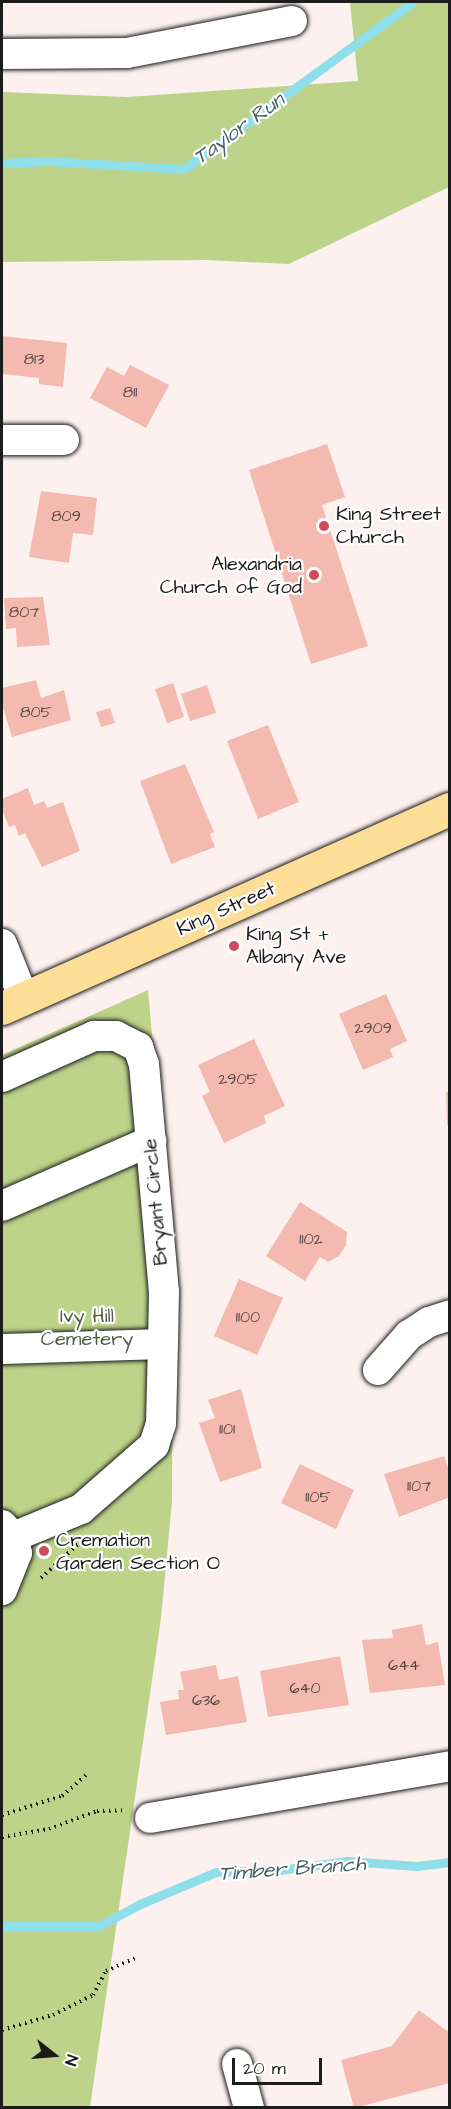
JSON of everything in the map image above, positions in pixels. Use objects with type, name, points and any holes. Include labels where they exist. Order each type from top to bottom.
[{"type":"main road","name":"King Street","points":[[13,1004],[450,810]]},
{"type":"street","points":[[2,54],[127,53],[292,21]]},
{"type":"street","points":[[2,440],[64,440]]},
{"type":"street","points":[[2,944],[13,1004]]},
{"type":"street","name":"Bryant Circle","points":[[2,1077],[94,1036],[112,1036],[131,1042],[143,1060],[164,1291],[162,1418],[154,1445],[85,1506],[7,1531]]},
{"type":"street","points":[[2,1206],[151,1141]]},
{"type":"street","points":[[378,1370],[409,1335],[429,1322],[450,1315]]},
{"type":"street","points":[[2,1349],[163,1344]]},
{"type":"street","points":[[3,1587],[17,1553],[7,1531]]},
{"type":"street","points":[[150,1818],[450,1766]]},
{"type":"street","points":[[237,2064],[249,2108]]},
{"type":"path","points":[[3,1587],[20,1587],[34,1583],[82,1541]]},
{"type":"path","points":[[2,1815],[62,1796],[87,1774]]},
{"type":"path","points":[[2,1838],[49,1829],[104,1810],[139,1810],[140,1825],[150,1818]]},
{"type":"path","points":[[2,2030],[53,2015],[93,1995],[106,1971],[135,1958]]},
{"type":"green space","points":[[350,2],[449,2],[449,187],[289,264],[206,260],[2,262],[2,92],[127,97],[358,81]]},
{"type":"green space","name":"Ivy Hill Cemetery","points":[[148,990],[173,1269],[172,1501],[161,1618],[90,2107],[2,2107],[2,1055]]},
{"type":"building","points":[[2,336],[67,343],[63,387],[39,384],[39,378],[2,374]]},
{"type":"building","points":[[130,365],[169,385],[146,428],[90,398],[107,367],[124,376]]},
{"type":"building","name":"Alexandria Church of God","points":[[327,444],[345,497],[322,505],[368,646],[311,664],[249,470]]},
{"type":"building","points":[[41,491],[97,498],[93,535],[73,533],[69,563],[29,557]]},
{"type":"building","points":[[43,597],[50,645],[17,647],[16,628],[6,629],[4,598]]},
{"type":"building","points":[[36,680],[41,698],[64,690],[71,720],[12,737],[2,704],[2,688]]},
{"type":"building","points":[[173,683],[184,717],[167,723],[155,689]]},
{"type":"building","points":[[207,685],[216,713],[190,721],[181,694]]},
{"type":"building","points":[[110,708],[115,723],[101,727],[96,712]]},
{"type":"building","points":[[268,725],[299,802],[258,819],[227,741]]},
{"type":"building","points":[[185,764],[214,832],[210,834],[215,847],[171,864],[140,781]]},
{"type":"building","points":[[28,788],[34,805],[44,801],[47,808],[63,802],[80,851],[42,867],[25,833],[19,836],[15,825],[9,827],[2,809],[2,799]]},
{"type":"building","points":[[386,994],[407,1041],[390,1049],[393,1057],[363,1070],[339,1014]]},
{"type":"building","points":[[254,1039],[285,1106],[264,1116],[266,1123],[224,1143],[202,1096],[210,1092],[198,1065]]},
{"type":"building","points":[[446,1092],[450,1092],[450,1125],[447,1125]]},
{"type":"building","points":[[300,1202],[347,1232],[346,1245],[339,1256],[328,1262],[320,1257],[305,1281],[266,1256]]},
{"type":"building","points":[[239,1279],[283,1298],[257,1355],[214,1336]]},
{"type":"building","points":[[241,1389],[262,1468],[220,1482],[199,1423],[215,1418],[208,1400]]},
{"type":"building","points":[[444,1456],[450,1473],[450,1497],[399,1517],[384,1474]]},
{"type":"building","points":[[300,1464],[354,1490],[336,1529],[281,1503]]},
{"type":"building","points":[[422,1624],[426,1645],[438,1642],[445,1685],[370,1693],[362,1640],[393,1638],[392,1630]]},
{"type":"building","points":[[340,1656],[349,1705],[268,1717],[260,1671]]},
{"type":"building","points":[[216,1665],[219,1680],[238,1676],[247,1722],[166,1735],[160,1702],[179,1699],[178,1690],[184,1690],[180,1672]]},
{"type":"building","points":[[419,2010],[450,2033],[450,2083],[354,2108],[341,2060],[392,2046]]},
{"type":"waterway","name":"Taylor Run","points":[[2,163],[49,161],[184,169],[413,2]]},
{"type":"waterway","name":"Timber Branch","points":[[2,1926],[99,1926],[140,1904],[216,1872],[280,1870],[347,1861],[417,1866],[450,1862]]},
{"type":"place","name":"King Street Church","points":[[324,526]]},
{"type":"place","name":"Alexandria Church of God","points":[[314,575]]},
{"type":"place","name":"King St + Albany Ave","points":[[234,946]]},
{"type":"place","name":"Cremation Garden Section O","points":[[44,1551]]}]
